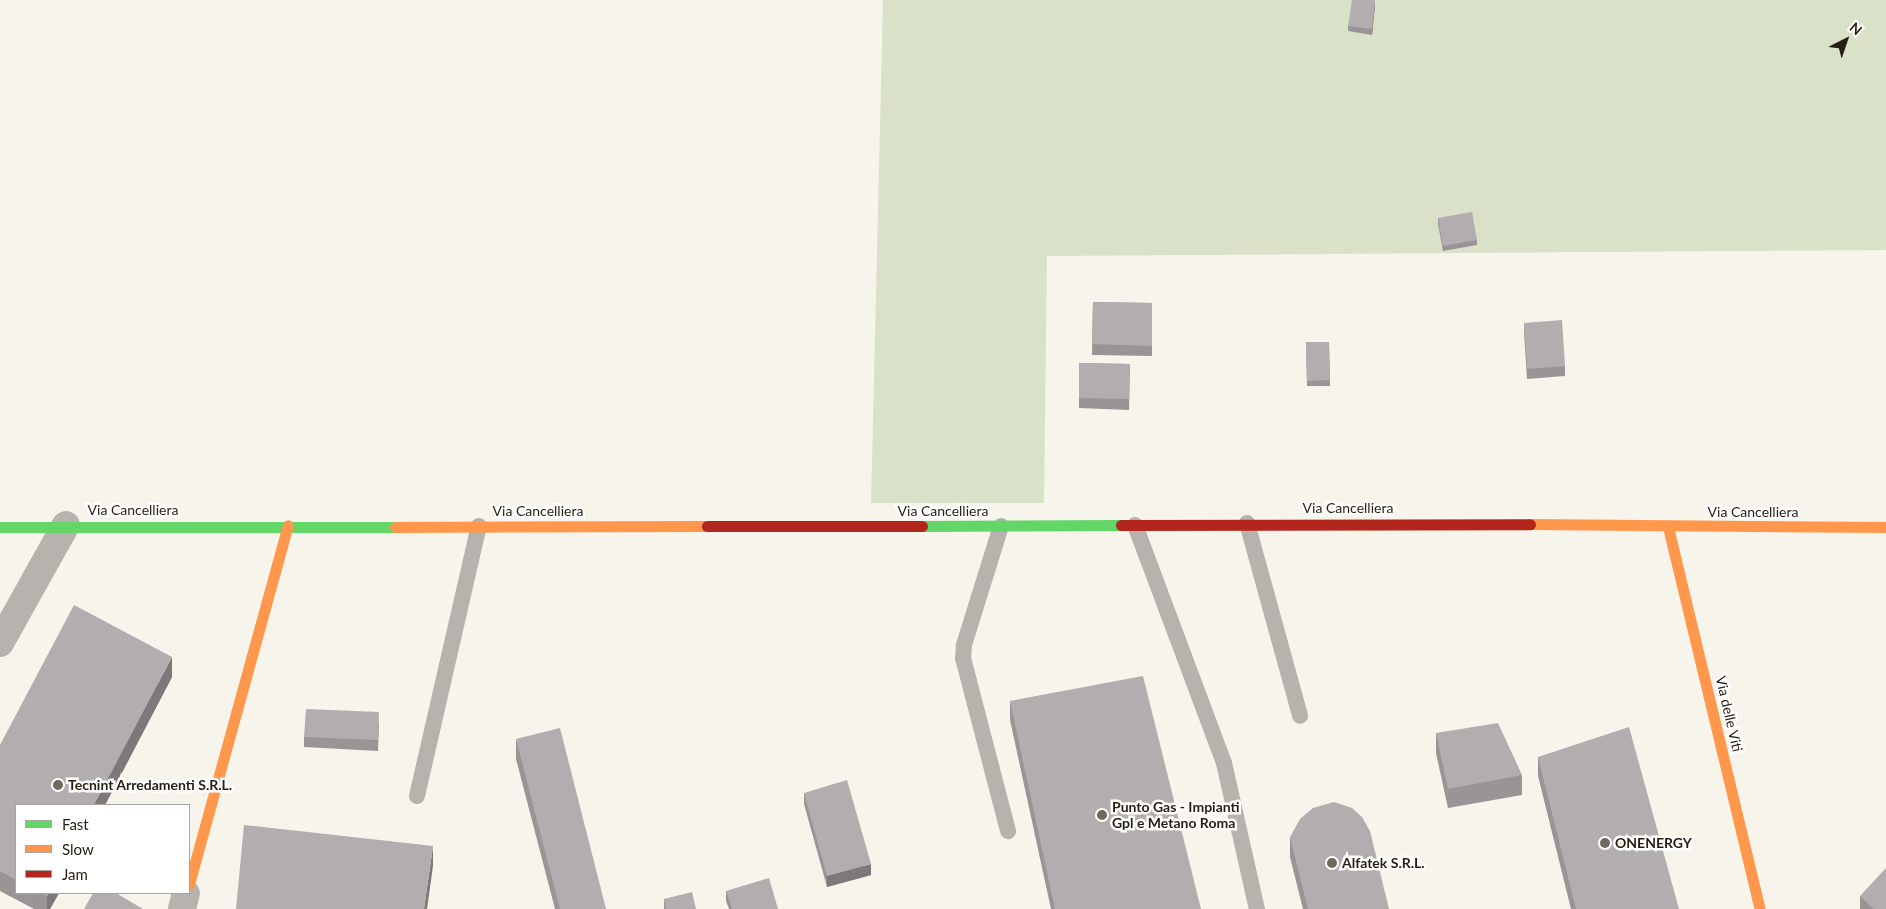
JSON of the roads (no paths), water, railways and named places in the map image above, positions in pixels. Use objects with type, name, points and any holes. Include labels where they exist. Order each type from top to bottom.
[{"type":"street","name":"Via Cancelliera","points":[[0,527],[66,525],[1001,526],[1247,523],[1886,527]]},
{"type":"street","points":[[0,643],[66,525]]},
{"type":"street","points":[[190,880],[288,525]]},
{"type":"street","name":"Via delle Viti","points":[[1668,527],[1760,909]]},
{"type":"street","points":[[182,909],[186,894]]},
{"type":"lane","points":[[1247,523],[1300,716]]},
{"type":"lane","points":[[1135,525],[1224,762],[1257,909]]},
{"type":"lane","points":[[417,796],[479,526]]},
{"type":"lane","points":[[1001,526],[964,645],[963,658],[1008,831]]},
{"type":"place","name":"Tecnint Arredamenti S.R.L.","points":[[58,785]]},
{"type":"place","name":"Punto Gas - Impianti Gpl e Metano Roma","points":[[1102,815]]},
{"type":"place","name":"ONENERGY","points":[[1605,843]]},
{"type":"place","name":"Alfatek S.R.L.","points":[[1332,863]]}]
